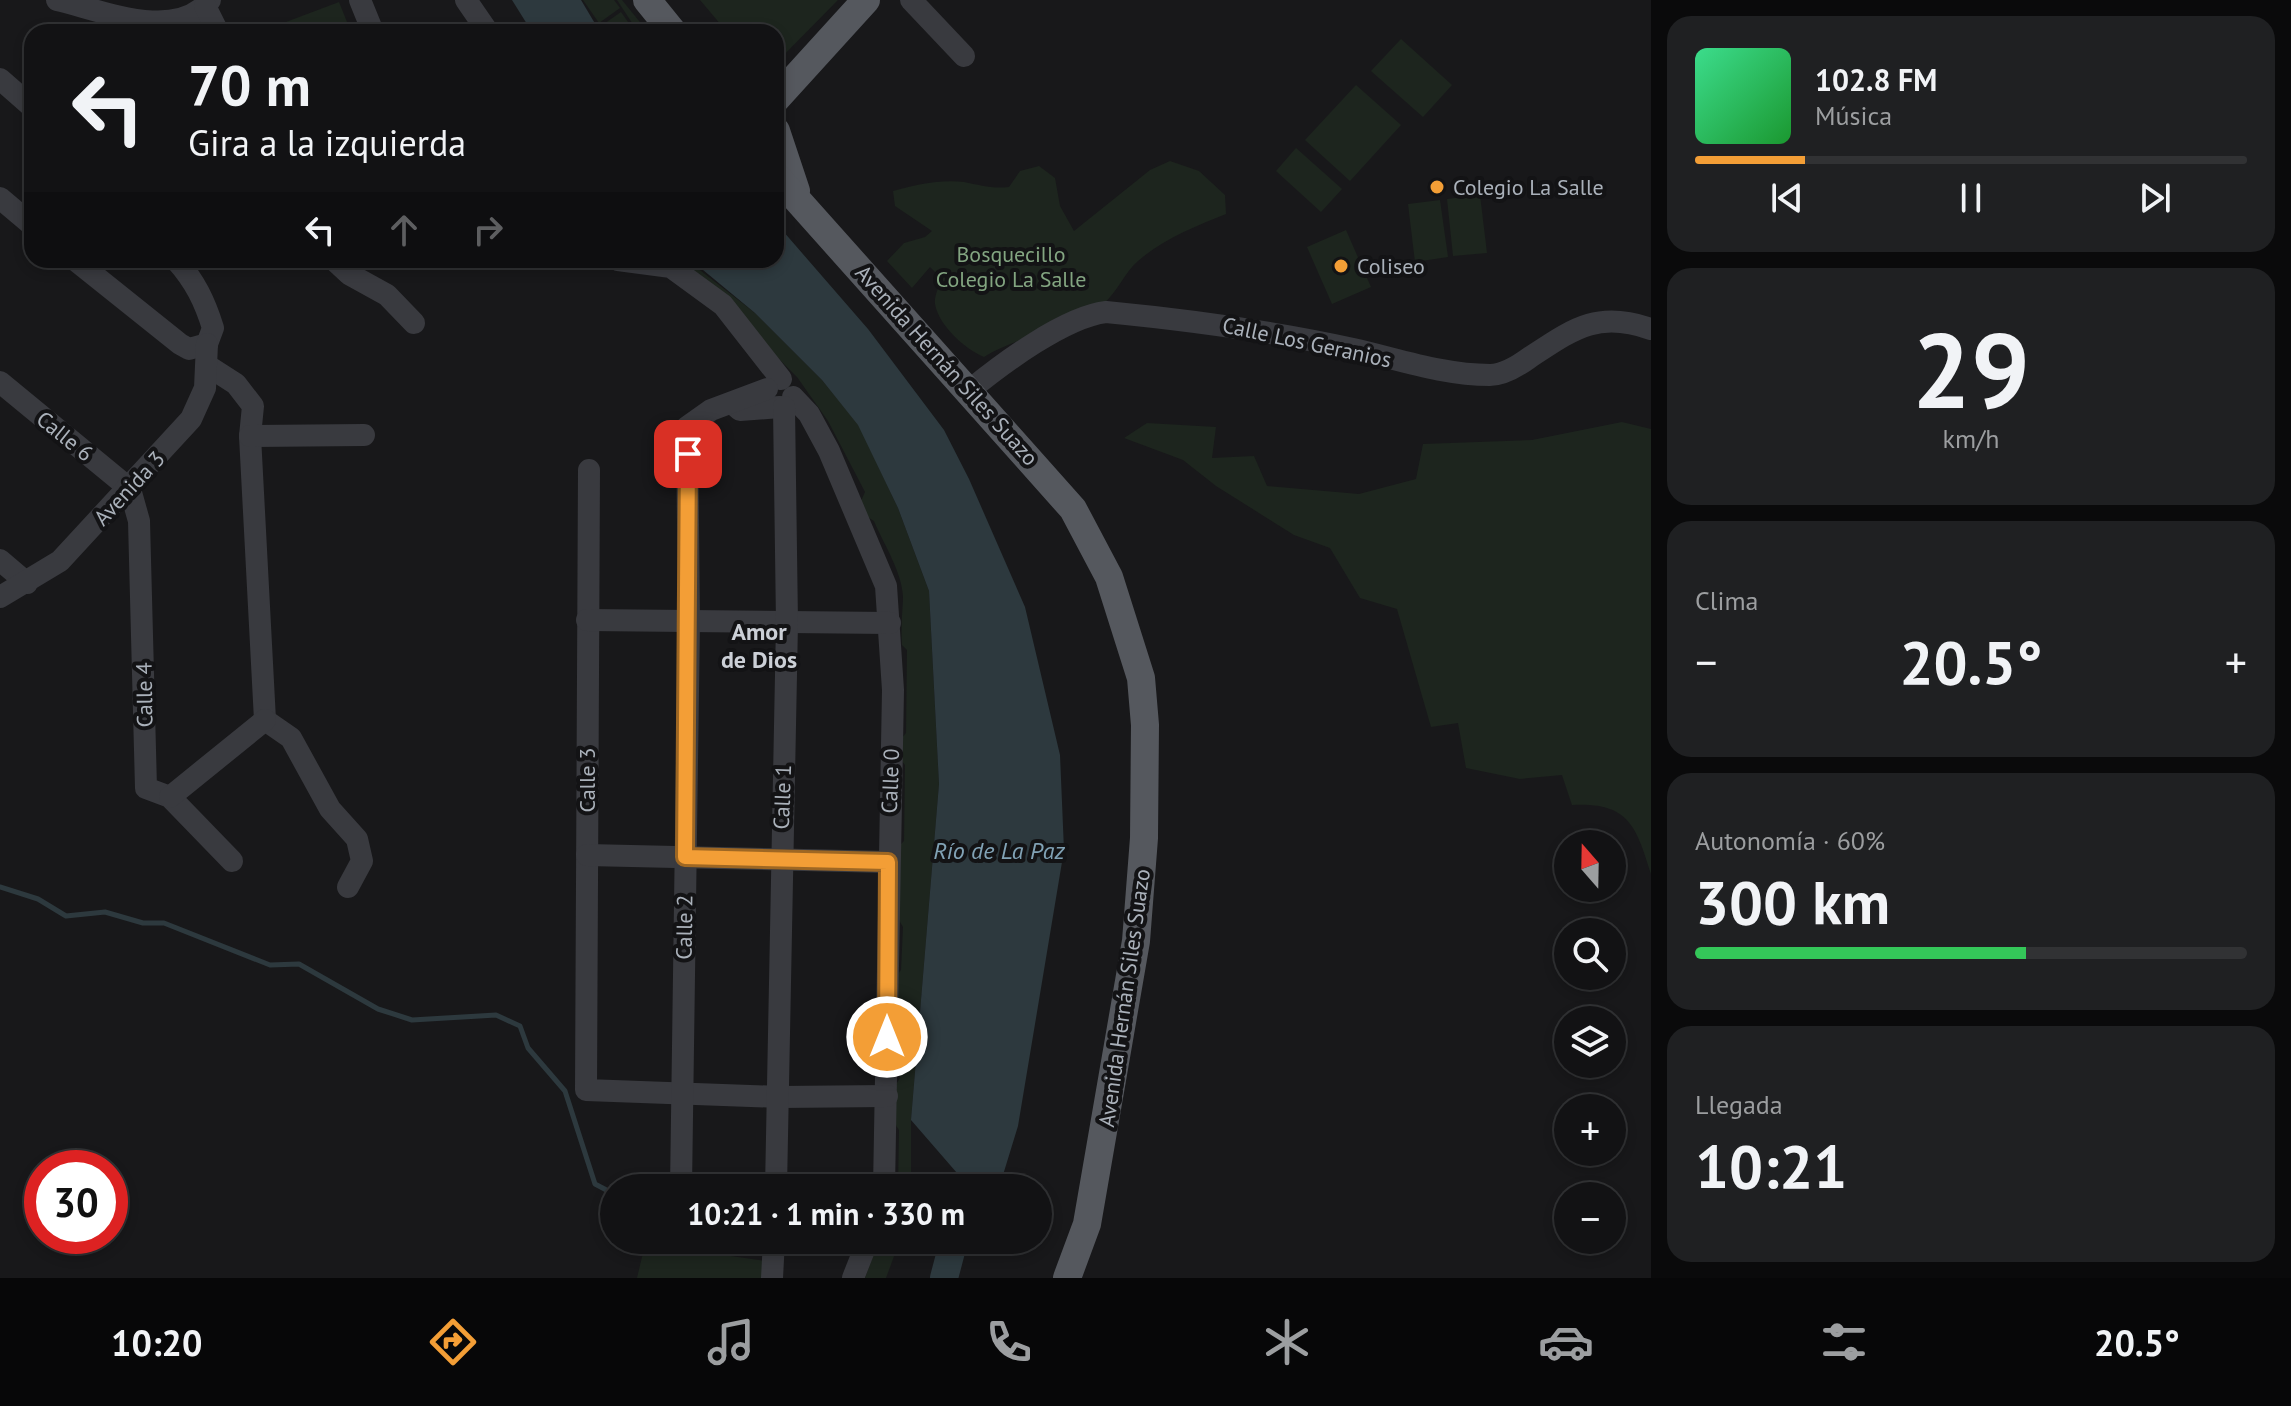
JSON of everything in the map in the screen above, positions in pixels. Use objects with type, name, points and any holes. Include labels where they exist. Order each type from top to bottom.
[{"type":"main road","points":[[647,0],[666,24]]},
{"type":"main road","points":[[784,90],[866,0]]},
{"type":"main road","name":"Avenida Hernán Siles Suazo","points":[[784,160],[803,206]]},
{"type":"main road","name":"Avenida Hernán Siles Suazo","points":[[784,185],[1058,488],[1089,533],[1127,626],[1141,678],[1144,838],[1137,928],[1090,1211],[1067,1278]]},
{"type":"street","points":[[57,0],[121,6],[152,22],[174,20],[207,3],[215,24]]},
{"type":"street","points":[[360,0],[370,24]]},
{"type":"street","points":[[466,0],[482,24]]},
{"type":"street","points":[[911,0],[964,56]]},
{"type":"street","points":[[0,79],[24,100]]},
{"type":"street","points":[[0,198],[24,218]]},
{"type":"street","points":[[85,268],[180,344],[189,349],[207,344]]},
{"type":"street","name":"Avenida 3","points":[[0,597],[60,561],[130,489],[191,419],[205,388],[207,344],[213,328],[205,303],[193,279],[183,268]]},
{"type":"street","points":[[343,268],[387,295],[414,323]]},
{"type":"street","name":"Calle 0","points":[[678,268],[723,305],[778,389],[809,414],[856,511],[886,586],[893,690],[884,1174]]},
{"type":"street","name":"Calle Los Geranios","points":[[970,390],[1069,325],[1089,314],[1106,312],[1227,324],[1352,348],[1389,360],[1493,375],[1516,367],[1568,333],[1594,321],[1616,320],[1651,329]]},
{"type":"street","points":[[208,366],[236,384],[253,406],[250,436],[265,720]]},
{"type":"street","name":"Calle 6","points":[[0,382],[130,489]]},
{"type":"street","name":"Calle 2","points":[[681,1174],[689,621],[687,427],[711,410],[778,389]]},
{"type":"street","name":"Calle 1","points":[[777,1174],[780,1097],[780,859],[787,623],[778,389]]},
{"type":"street","points":[[250,436],[364,435]]},
{"type":"street","name":"Calle 3","points":[[589,470],[586,1090],[682,1093]]},
{"type":"street","name":"Calle 4","points":[[130,489],[139,521],[146,788],[170,797],[232,861]]},
{"type":"street","points":[[0,560],[27,583]]},
{"type":"street","points":[[587,620],[890,623]]},
{"type":"street","points":[[170,797],[265,720]]},
{"type":"street","points":[[265,720],[291,738],[330,809],[357,839],[362,861],[348,887]]},
{"type":"street","points":[[587,855],[888,862]]},
{"type":"street","points":[[682,1093],[780,1097],[887,1096]]},
{"type":"street","points":[[772,1278],[773,1254]]},
{"type":"street","points":[[853,1278],[862,1254]]},
{"type":"green space","points":[[583,0],[614,0],[620,8],[599,23]]},
{"type":"green space","points":[[617,0],[622,0],[642,24],[633,24]]},
{"type":"green space","points":[[700,0],[838,0],[784,55],[784,24],[720,24]]},
{"type":"green space","points":[[339,2],[348,24],[281,24]]},
{"type":"green space","points":[[621,12],[629,24],[604,24]]},
{"type":"green space","points":[[1401,39],[1452,85],[1423,117],[1371,71]]},
{"type":"green space","points":[[1356,85],[1401,125],[1350,181],[1305,140]]},
{"type":"green space","points":[[1296,148],[1342,189],[1321,212],[1276,171]]},
{"type":"green space","name":"Bosquecillo Colegio La Salle","points":[[1170,161],[1199,171],[1225,195],[1226,214],[1180,234],[1148,253],[1133,266],[1108,299],[1089,313],[984,357],[961,343],[937,312],[935,301],[942,279],[930,267],[912,288],[887,261],[904,243],[925,237],[932,231],[895,206],[893,191],[946,181],[1009,187],[1020,171],[1039,166],[1055,178],[1060,206],[1074,231],[1150,170]]},
{"type":"green space","points":[[1480,195],[1487,253],[1453,256],[1447,199]]},
{"type":"green space","points":[[1440,200],[1448,257],[1415,262],[1408,204]]},
{"type":"green space","points":[[1346,230],[1371,287],[1332,304],[1307,247]]},
{"type":"green space","points":[[688,268],[697,268],[755,313],[822,380],[859,425],[898,508],[929,591],[939,784],[911,1120],[911,1174],[898,1174],[899,1130],[893,1121],[893,1089],[900,1078],[899,999],[894,995],[894,978],[901,970],[903,927],[892,908],[897,848],[904,841],[905,765],[898,756],[899,741],[906,733],[907,650],[902,645],[902,590],[874,521],[866,516],[861,501],[865,492],[828,421],[797,377]]},
{"type":"green space","points":[[1622,422],[1651,429],[1651,874],[1640,843],[1627,820],[1606,808],[1572,805],[1562,775],[1520,779],[1466,768],[1458,723],[1431,727],[1397,609],[1360,598],[1330,548],[1294,535],[1216,486],[1183,460],[1124,438],[1147,423],[1216,427],[1212,458],[1254,456],[1267,486],[1359,494],[1416,479],[1423,444],[1532,440]]},
{"type":"green space","points":[[643,1254],[717,1254],[766,1261],[765,1278],[637,1278]]},
{"type":"green space","points":[[874,1254],[895,1254],[886,1278],[865,1278]]},
{"type":"water","points":[[512,0],[581,0],[595,24],[527,24]]},
{"type":"water","name":"Río de La Paz","points":[[784,232],[868,329],[944,430],[1025,607],[1060,755],[1064,850],[1018,1126],[1003,1174],[958,1174],[911,1120],[939,784],[929,591],[898,508],[858,425],[822,380],[755,313],[701,268],[784,268]]},
{"type":"waterway","points":[[0,887],[38,899],[66,916],[105,912],[143,923],[164,923],[270,965],[299,964],[378,1009],[412,1020],[496,1015],[520,1026],[528,1048],[565,1091],[595,1184],[600,1187]]},
{"type":"waterway","name":"Río de La Paz","points":[[944,1278],[950,1254]]},
{"type":"place","name":"Colegio La Salle","points":[[1437,187]]},
{"type":"place","name":"Coliseo","points":[[1341,266]]},
{"type":"district","name":"Amor de Dios","points":[[759,645]]},
{"type":"route","points":[[688,454],[685,857],[888,862],[887,1037]]}]
